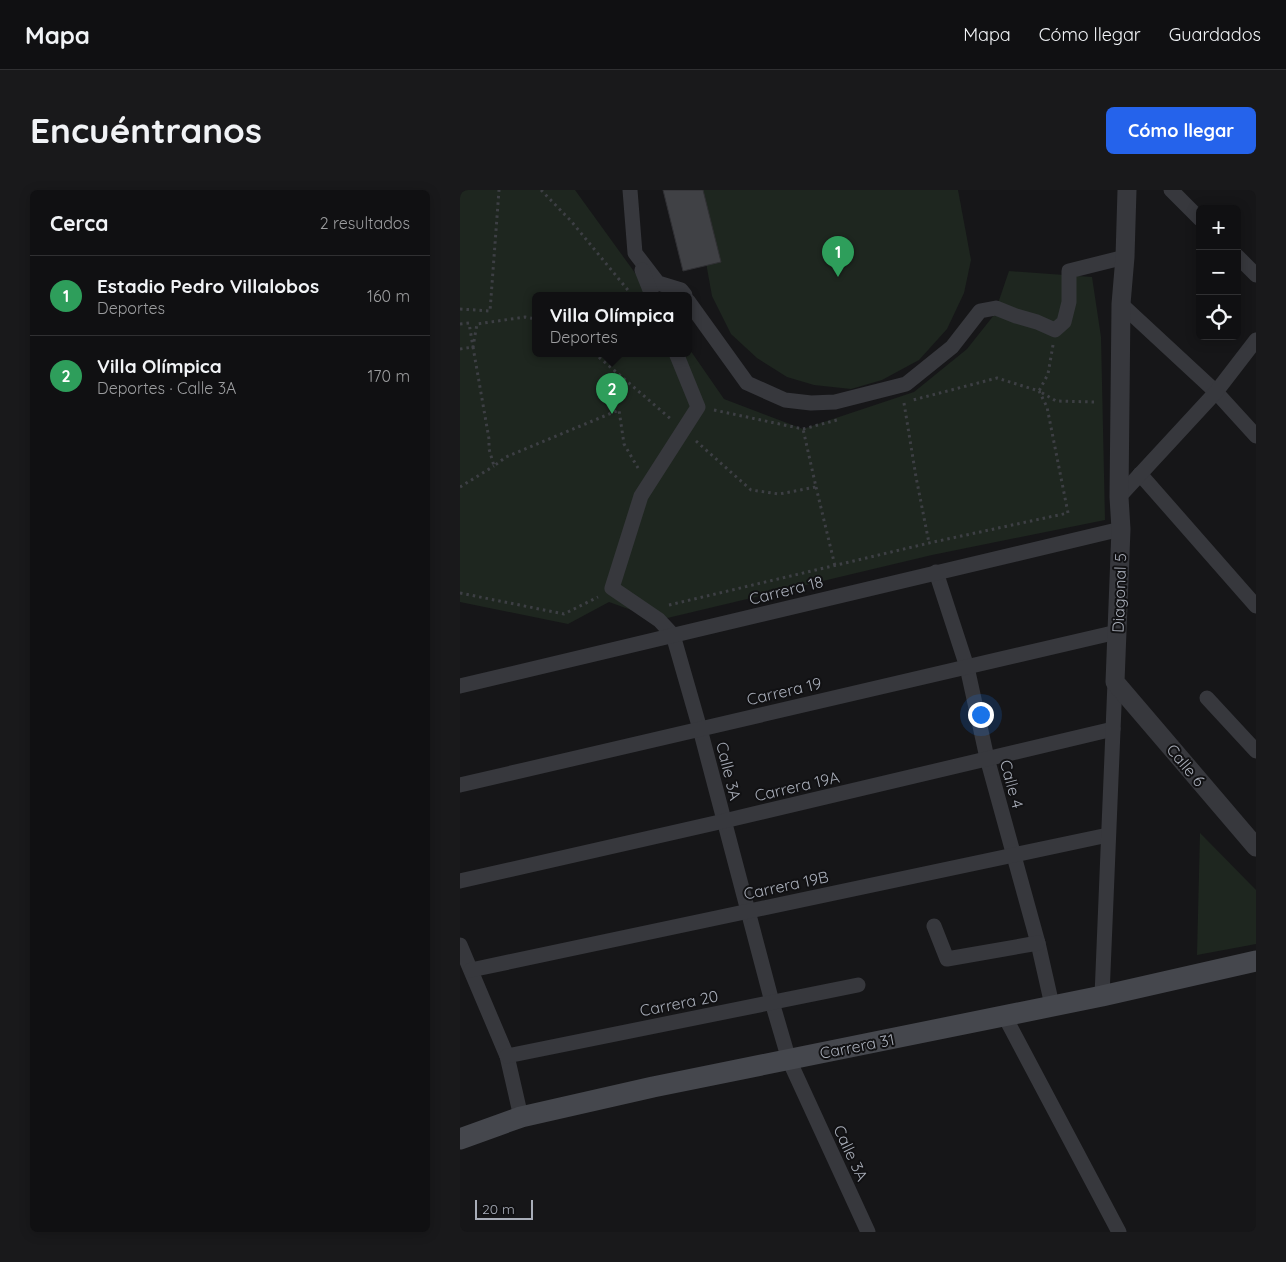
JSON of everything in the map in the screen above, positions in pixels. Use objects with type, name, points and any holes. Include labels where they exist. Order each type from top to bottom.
[{"type":"main road","name":"Carrera 31","points":[[460,1139],[521,1118],[652,1087],[1102,996],[1256,961]]},
{"type":"street","points":[[630,190],[634,253],[651,292]]},
{"type":"street","name":"Diagonal 5","points":[[1102,996],[1121,529],[1119,497],[1121,304],[1125,257],[1126,190]]},
{"type":"street","points":[[1171,190],[1196,215]]},
{"type":"street","points":[[634,253],[658,283],[683,292]]},
{"type":"street","points":[[692,306],[747,382],[785,400],[810,403],[835,402],[906,384],[952,347],[980,311],[996,308],[1055,330],[1064,322],[1070,302],[1069,271],[1125,257]]},
{"type":"street","points":[[1241,260],[1256,275]]},
{"type":"street","points":[[1121,304],[1216,392],[1256,436]]},
{"type":"street","points":[[1119,497],[1216,392],[1256,340]]},
{"type":"street","points":[[678,357],[698,407]]},
{"type":"street","name":"Calle 3A","points":[[698,407],[641,496],[612,588],[659,620],[673,635],[789,1060],[868,1232]]},
{"type":"street","points":[[1140,474],[1256,606]]},
{"type":"street","name":"Carrera 18","points":[[460,686],[1121,529]]},
{"type":"street","name":"Calle 4","points":[[936,572],[967,667],[987,758],[1038,943],[1052,1006]]},
{"type":"street","name":"Carrera 19","points":[[460,784],[1117,632]]},
{"type":"street","name":"Calle 6","points":[[1115,682],[1256,847]]},
{"type":"street","points":[[1207,698],[1256,751]]},
{"type":"street","name":"Carrera 19A","points":[[460,881],[1113,729]]},
{"type":"street","name":"Carrera 19B","points":[[471,970],[1108,835]]},
{"type":"street","points":[[934,926],[947,959],[1038,943]]},
{"type":"street","points":[[460,945],[508,1056],[521,1118]]},
{"type":"street","name":"Carrera 20","points":[[508,1056],[858,985]]},
{"type":"street","points":[[1004,1015],[1119,1232]]},
{"type":"path","points":[[460,308],[490,311],[498,190]]},
{"type":"path","points":[[541,190],[629,292]]},
{"type":"path","points":[[473,347],[478,324],[525,317],[532,318]]},
{"type":"path","points":[[460,324],[469,323],[490,438],[488,449],[494,466]]},
{"type":"path","points":[[1039,391],[1048,374],[1055,330]]},
{"type":"path","points":[[460,349],[473,347]]},
{"type":"path","points":[[599,357],[751,490],[779,494],[816,487]]},
{"type":"path","points":[[896,405],[997,378],[1039,391],[1056,401],[1094,402]]},
{"type":"path","points":[[660,608],[1068,512],[1047,407],[1039,391]]},
{"type":"path","points":[[904,403],[916,477],[930,543]]},
{"type":"path","points":[[698,407],[803,429],[838,420]]},
{"type":"path","points":[[460,487],[506,457],[619,410],[624,444],[648,485]]},
{"type":"path","points":[[803,429],[836,566]]},
{"type":"path","points":[[460,593],[564,614],[607,593],[626,598]]},
{"type":"shaded area","points":[[460,190],[575,190],[649,292],[532,292],[532,357],[692,357],[692,353],[724,399],[803,429],[914,392],[967,349],[994,315],[1009,271],[1092,277],[1101,337],[1105,520],[932,555],[659,620],[609,602],[568,624],[460,602]]},
{"type":"shaded area","points":[[693,190],[958,190],[971,260],[964,293],[947,329],[919,360],[882,380],[851,389],[814,385],[787,377],[757,358],[731,334],[712,296]]},
{"type":"shaded area","points":[[1200,833],[1256,890],[1256,944],[1197,955]]},
{"type":"building","points":[[663,190],[703,190],[721,262],[683,271]]},
{"type":"place","name":"Estadio Pedro Villalobos","points":[[838,277]]},
{"type":"place","name":"Villa Olímpica","points":[[612,414]]}]
